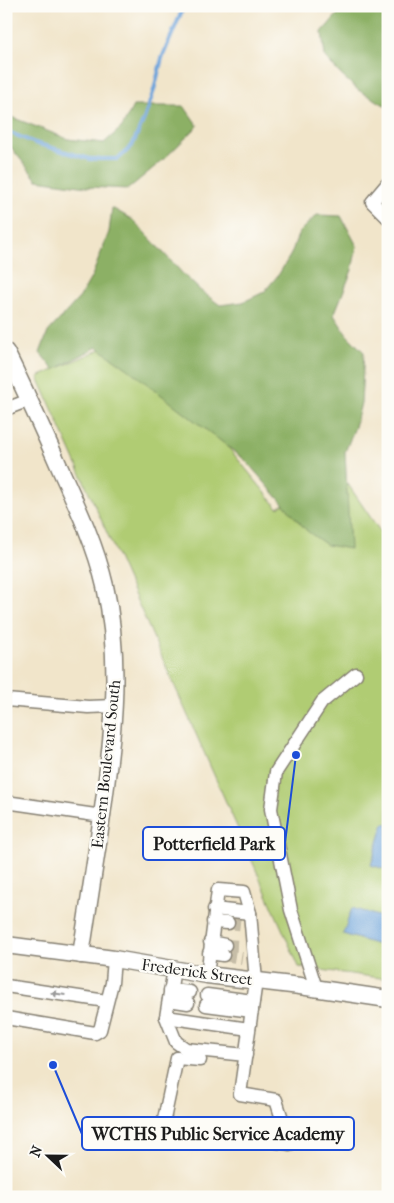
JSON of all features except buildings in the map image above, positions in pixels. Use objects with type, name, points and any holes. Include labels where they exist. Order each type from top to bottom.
[{"type":"main road","name":"Eastern Boulevard South","points":[[6,352],[30,400],[94,546],[105,586],[116,663],[114,706],[102,816],[81,955]]},
{"type":"main road","name":"Frederick Street","points":[[6,945],[388,999]]},
{"type":"lane","points":[[388,183],[372,202],[388,218]]},
{"type":"lane","points":[[6,409],[30,400]]},
{"type":"lane","points":[[316,988],[291,910],[271,809],[276,772],[322,702],[356,674]]},
{"type":"lane","points":[[6,700],[88,707],[114,706]]},
{"type":"lane","points":[[6,802],[102,816]]},
{"type":"lane","points":[[200,1060],[177,1058],[163,1124],[290,1144],[276,1100],[240,1094],[256,981],[248,953],[249,921],[244,892],[218,890],[210,948],[213,975],[210,998],[252,1006]]},
{"type":"lane","points":[[214,915],[249,921]]},
{"type":"lane","points":[[214,915],[228,923]]},
{"type":"lane","points":[[210,948],[224,950]]},
{"type":"lane","points":[[6,1018],[95,1033],[100,1030],[103,1022],[106,1001],[112,983],[114,960]]},
{"type":"lane","points":[[174,969],[166,1017],[176,1042],[186,1049],[246,1056]]},
{"type":"lane","points":[[6,986],[106,1001]]},
{"type":"lane","points":[[170,995],[189,998]]},
{"type":"lane","points":[[166,1017],[249,1029]]},
{"type":"green space","points":[[351,6],[388,6],[388,107],[358,90],[325,57],[322,32],[342,9]]},
{"type":"green space","points":[[133,106],[184,106],[198,126],[164,159],[128,189],[87,187],[37,180],[6,141],[6,115],[68,139],[104,143],[122,127]]},
{"type":"green space","points":[[112,208],[133,220],[184,275],[220,305],[243,302],[264,292],[279,274],[291,254],[299,232],[317,215],[341,216],[357,246],[352,270],[334,315],[347,335],[364,352],[361,403],[355,427],[345,452],[350,549],[327,545],[307,531],[245,460],[97,347],[54,370],[40,353],[48,332],[80,297],[92,276],[109,232]]},
{"type":"green space","points":[[135,334],[278,508],[337,468],[388,543],[388,979],[299,967],[38,377]]},
{"type":"water","points":[[384,823],[388,824],[388,870],[371,865]]},
{"type":"water","points":[[388,894],[388,948],[343,934],[352,908],[381,917]]},
{"type":"waterway","points":[[6,131],[35,143],[90,159],[118,159],[132,146],[144,119],[162,58],[184,6]]},
{"type":"tunnel","points":[[228,923],[245,925]]},
{"type":"tunnel","points":[[225,945],[243,946]]},
{"type":"tunnel","points":[[223,955],[242,958]]},
{"type":"place","name":"Potterfield Park","points":[[296,755]]},
{"type":"place","name":"WCTHS Public Service Academy","points":[[53,1065]]}]
